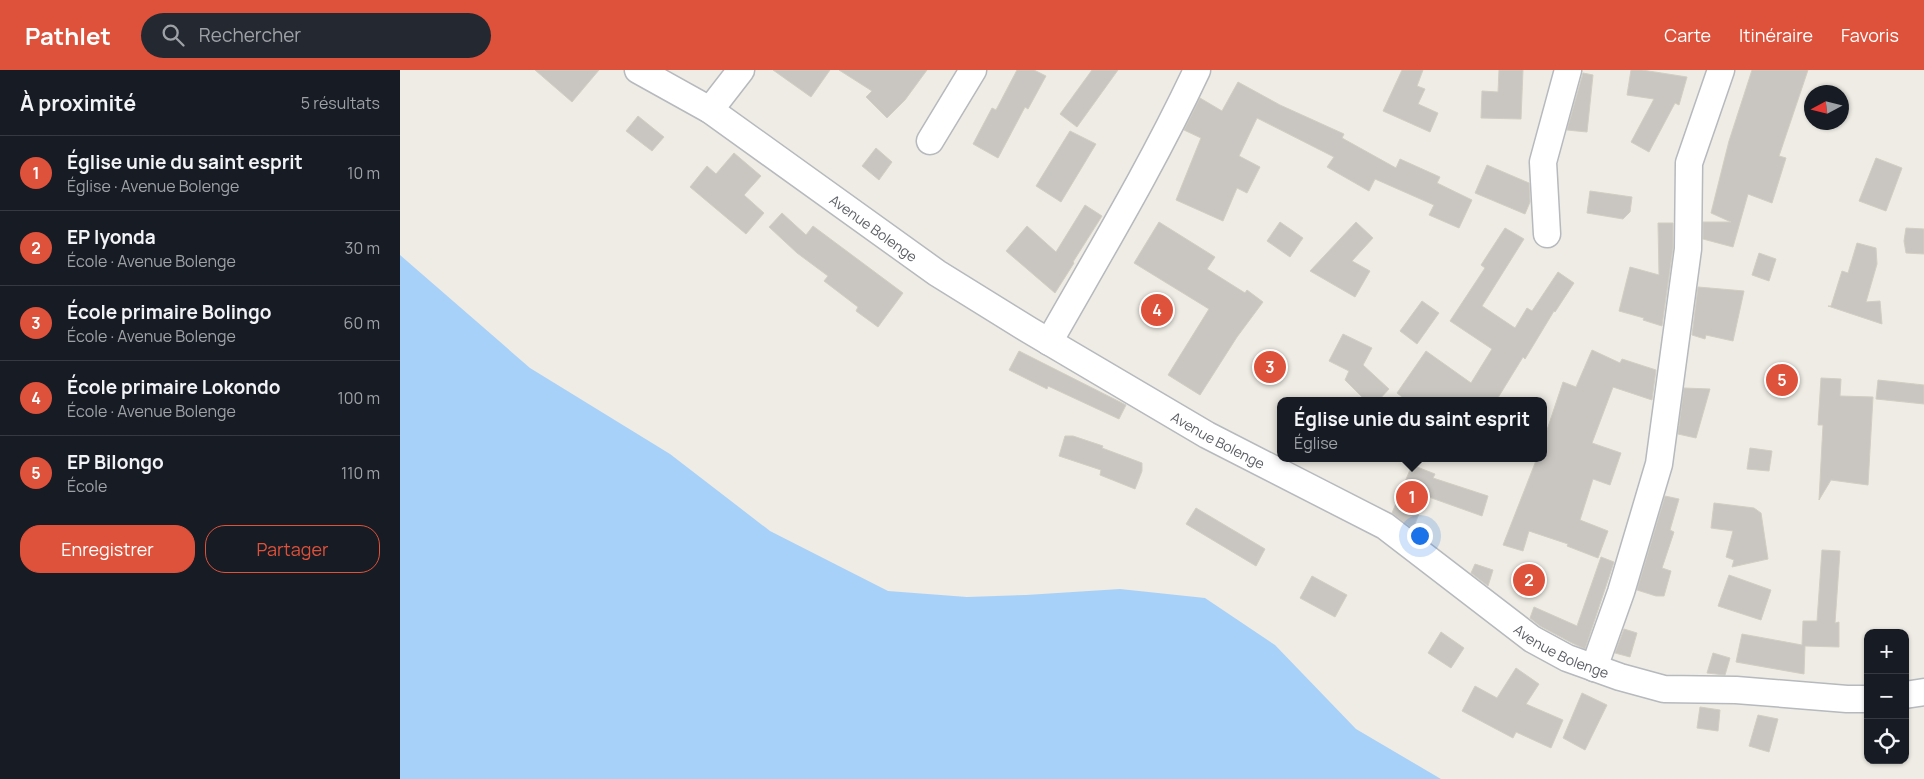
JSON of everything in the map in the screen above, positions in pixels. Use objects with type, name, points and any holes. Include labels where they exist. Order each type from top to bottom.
[{"type":"street","name":"Avenue Bolenge","points":[[638,70],[710,110],[937,273],[1049,342],[1207,435],[1386,526],[1532,639],[1567,658],[1664,689],[1736,690],[1847,700],[1864,699]]},
{"type":"street","points":[[710,110],[741,70]]},
{"type":"street","points":[[930,140],[973,70]]},
{"type":"street","points":[[1049,342],[1177,114],[1197,70]]},
{"type":"street","points":[[1547,234],[1543,162],[1568,70]]},
{"type":"street","points":[[1594,668],[1621,592],[1659,464],[1688,249],[1689,163],[1721,70]]},
{"type":"street","points":[[1909,694],[1924,692]]},
{"type":"water","points":[[400,255],[530,368],[670,454],[770,531],[888,591],[967,597],[1120,589],[1205,598],[1275,645],[1356,729],[1441,779],[400,779]]},
{"type":"building","points":[[535,70],[599,70],[572,102]]},
{"type":"building","points":[[773,70],[830,70],[811,97]]},
{"type":"building","points":[[839,70],[927,70],[905,100],[887,118],[866,97],[872,91]]},
{"type":"building","points":[[1017,70],[1034,70],[1046,76],[1028,109],[1025,107],[998,158],[973,144],[992,108],[996,110]]},
{"type":"building","points":[[1092,70],[1118,70],[1077,127],[1060,114]]},
{"type":"building","points":[[1402,70],[1423,70],[1417,86],[1425,89],[1418,104],[1438,113],[1430,132],[1383,111]]},
{"type":"building","points":[[1499,70],[1523,70],[1521,119],[1481,118],[1482,91],[1498,92]]},
{"type":"building","points":[[1631,70],[1687,77],[1679,105],[1675,103],[1649,152],[1631,142],[1654,99],[1627,95]]},
{"type":"building","points":[[1752,70],[1808,70],[1779,156],[1786,158],[1772,203],[1748,194],[1733,247],[1703,239],[1703,222],[1731,222],[1711,213],[1729,141]]},
{"type":"building","points":[[1583,73],[1593,75],[1587,132],[1567,130]]},
{"type":"building","points":[[1238,82],[1280,105],[1344,134],[1342,138],[1396,168],[1400,159],[1440,177],[1437,183],[1472,200],[1459,228],[1429,215],[1434,205],[1375,179],[1369,191],[1327,167],[1334,157],[1257,118],[1239,156],[1260,167],[1247,193],[1237,188],[1223,221],[1176,200],[1201,138],[1184,130],[1200,98],[1222,111]]},
{"type":"building","points":[[638,116],[664,137],[652,151],[626,131]]},
{"type":"building","points":[[1070,131],[1096,144],[1061,202],[1036,186]]},
{"type":"building","points":[[876,148],[892,162],[879,180],[862,166]]},
{"type":"building","points":[[734,153],[761,176],[744,195],[764,213],[746,234],[690,187],[707,166],[716,174]]},
{"type":"building","points":[[1876,158],[1902,168],[1886,211],[1859,201]]},
{"type":"building","points":[[1487,165],[1529,183],[1530,202],[1525,214],[1475,193]]},
{"type":"building","points":[[1590,191],[1632,197],[1630,212],[1623,219],[1587,213]]},
{"type":"building","points":[[1085,205],[1102,216],[1055,293],[1006,251],[1027,226],[1056,252]]},
{"type":"building","points":[[782,213],[806,235],[813,226],[903,293],[878,327],[856,311],[858,307],[824,281],[828,276],[797,253],[769,227]]},
{"type":"building","points":[[1159,222],[1215,257],[1207,269],[1245,293],[1247,290],[1263,302],[1237,337],[1200,395],[1168,375],[1209,309],[1134,263]]},
{"type":"building","points":[[1280,222],[1303,238],[1290,257],[1267,241]]},
{"type":"building","points":[[1356,222],[1373,238],[1352,261],[1370,271],[1355,297],[1310,271]]},
{"type":"building","points":[[1658,223],[1673,223],[1673,248],[1662,326],[1643,320],[1644,318],[1619,311],[1630,267],[1659,275]]},
{"type":"building","points":[[1505,228],[1524,239],[1482,306],[1515,328],[1527,308],[1532,311],[1558,272],[1574,283],[1554,311],[1525,359],[1523,357],[1498,397],[1402,397],[1397,393],[1426,351],[1471,383],[1492,349],[1450,321],[1485,268],[1481,265]]},
{"type":"building","points":[[1906,228],[1924,229],[1924,254],[1906,253],[1904,241]]},
{"type":"building","points":[[1857,243],[1876,248],[1877,264],[1866,302],[1880,301],[1882,324],[1828,306],[1831,306],[1842,271],[1848,273]]},
{"type":"building","points":[[1759,253],[1776,259],[1769,281],[1752,275]]},
{"type":"building","points":[[1698,287],[1744,291],[1733,341],[1706,335],[1705,339],[1692,335]]},
{"type":"building","points":[[1422,301],[1439,313],[1417,344],[1400,331]]},
{"type":"building","points":[[1343,334],[1372,348],[1363,365],[1389,389],[1382,397],[1362,397],[1345,380],[1349,371],[1329,361]]},
{"type":"building","points":[[1592,350],[1620,363],[1622,359],[1656,370],[1652,400],[1613,387],[1592,443],[1621,453],[1610,485],[1593,479],[1580,520],[1608,531],[1598,558],[1567,546],[1568,544],[1529,531],[1523,551],[1503,545],[1535,462],[1547,462],[1547,430],[1563,382],[1576,387]]},
{"type":"building","points":[[1019,351],[1126,405],[1119,419],[1048,386],[1047,389],[1009,370]]},
{"type":"building","points":[[1821,378],[1841,379],[1840,396],[1873,397],[1868,485],[1831,480],[1819,500],[1823,425],[1818,425]]},
{"type":"building","points":[[1878,380],[1924,385],[1924,404],[1876,399]]},
{"type":"building","points":[[1684,388],[1710,389],[1696,438],[1678,434]]},
{"type":"building","points":[[1065,436],[1073,436],[1103,446],[1102,448],[1142,463],[1142,471],[1135,489],[1100,475],[1101,470],[1059,456]]},
{"type":"building","points":[[1750,448],[1772,451],[1769,471],[1747,469]]},
{"type":"building","points":[[1412,465],[1435,474],[1433,478],[1488,496],[1482,516],[1426,496],[1413,529],[1392,513]]},
{"type":"building","points":[[1665,496],[1679,499],[1670,530],[1674,532],[1662,568],[1671,571],[1664,596],[1656,596],[1637,590]]},
{"type":"building","points":[[1714,503],[1754,508],[1761,513],[1768,559],[1732,567],[1734,560],[1726,557],[1733,531],[1711,528]]},
{"type":"building","points":[[1196,508],[1265,549],[1256,566],[1186,524]]},
{"type":"building","points":[[1822,550],[1840,551],[1835,623],[1839,622],[1839,647],[1805,646],[1804,674],[1736,662],[1742,634],[1802,645],[1803,621],[1817,621]]},
{"type":"building","points":[[1601,557],[1614,562],[1585,649],[1540,626],[1530,618],[1534,607],[1577,626]]},
{"type":"building","points":[[1475,564],[1493,570],[1488,586],[1471,573]]},
{"type":"building","points":[[1729,575],[1771,590],[1761,620],[1718,606]]},
{"type":"building","points":[[1312,576],[1347,595],[1335,617],[1300,598]]},
{"type":"building","points":[[1624,629],[1637,633],[1630,657],[1615,653]]},
{"type":"building","points":[[1441,632],[1464,648],[1451,668],[1428,653]]},
{"type":"building","points":[[1713,653],[1730,658],[1725,675],[1707,673]]},
{"type":"building","points":[[1516,668],[1539,684],[1526,704],[1563,720],[1551,748],[1516,732],[1513,738],[1462,711],[1475,686],[1497,698]]},
{"type":"building","points":[[1582,693],[1607,705],[1585,750],[1563,738]]},
{"type":"building","points":[[1700,707],[1720,710],[1718,731],[1697,728]]},
{"type":"building","points":[[1758,715],[1778,719],[1769,752],[1749,746]]},
{"type":"place","name":"École primaire Lokondo","points":[[1157,310]]},
{"type":"place","name":"École primaire Bolingo","points":[[1270,367]]},
{"type":"place","name":"EP Bilongo","points":[[1782,380]]},
{"type":"place","name":"Église unie du saint esprit","points":[[1412,497]]},
{"type":"place","name":"EP Iyonda","points":[[1529,580]]}]
